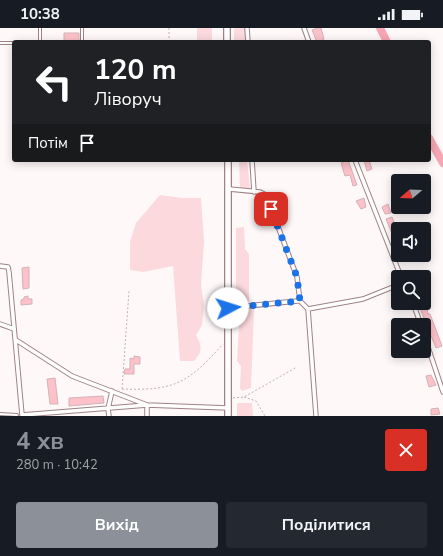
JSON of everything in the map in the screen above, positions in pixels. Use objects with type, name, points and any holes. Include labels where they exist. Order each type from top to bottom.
[{"type":"main road","points":[[227,28],[227,40]]},
{"type":"main road","points":[[228,162],[228,416]]},
{"type":"street","points":[[247,28],[248,40]]},
{"type":"street","points":[[304,28],[308,40]]},
{"type":"street","points":[[252,162],[254,192]]},
{"type":"street","points":[[356,162],[398,270]]},
{"type":"street","points":[[228,190],[254,192],[266,195],[297,277],[300,301],[308,309],[316,416]]},
{"type":"street","points":[[0,266],[8,267],[25,415],[147,405],[228,408]]},
{"type":"street","points":[[308,309],[363,299],[391,288]]},
{"type":"street","points":[[228,308],[300,301]]},
{"type":"street","points":[[0,324],[14,329]]},
{"type":"street","points":[[16,340],[72,376],[147,405]]},
{"type":"street","points":[[431,356],[443,392]]},
{"type":"street","points":[[109,416],[108,409],[112,391]]},
{"type":"street","points":[[147,405],[147,416]]},
{"type":"street","points":[[88,410],[88,416]]},
{"type":"lane","points":[[40,28],[40,40]]},
{"type":"lane","points":[[82,28],[82,40]]},
{"type":"lane","points":[[0,43],[12,43]]},
{"type":"lane","points":[[0,414],[17,416],[25,415]]},
{"type":"path","points":[[169,28],[169,40]]},
{"type":"path","points":[[122,395],[129,291]]},
{"type":"path","points":[[122,389],[148,390],[171,387],[191,377],[228,338]]},
{"type":"path","points":[[228,399],[244,397],[297,367]]},
{"type":"path","points":[[244,397],[256,401],[265,416]]},
{"type":"shaded area","points":[[197,28],[212,28],[212,40],[197,40]]},
{"type":"shaded area","points":[[234,28],[245,28],[245,40],[234,40]]},
{"type":"shaded area","points":[[239,162],[247,162],[250,189],[240,189]]},
{"type":"shaded area","points":[[160,195],[182,198],[201,198],[204,241],[201,285],[204,305],[202,325],[196,335],[201,348],[194,361],[180,361],[173,266],[143,272],[130,270],[130,242],[136,223]]},
{"type":"shaded area","points":[[244,227],[245,249],[249,254],[249,301],[242,302],[236,287],[236,228]]},
{"type":"shaded area","points":[[240,309],[254,309],[251,388],[242,391],[240,388],[241,366],[237,361]]},
{"type":"shaded area","points":[[237,403],[252,403],[253,416],[237,416]]},
{"type":"building","points":[[321,28],[324,39],[316,40],[312,30]]},
{"type":"building","points":[[64,33],[79,33],[79,40],[64,40]]},
{"type":"building","points":[[349,162],[357,185],[353,186],[350,175],[345,176],[341,163]]},
{"type":"building","points":[[365,162],[370,162],[372,169],[367,171]]},
{"type":"building","points":[[364,198],[366,207],[361,209],[356,201]]},
{"type":"building","points":[[388,204],[391,213],[385,214],[382,207]]},
{"type":"building","points":[[392,217],[394,222],[391,222],[391,231],[386,219]]},
{"type":"building","points":[[29,267],[29,288],[23,289],[22,268]]},
{"type":"building","points":[[28,296],[28,299],[32,299],[32,304],[21,305],[21,300]]},
{"type":"building","points":[[421,310],[427,310],[428,314],[430,314],[442,346],[436,348],[431,336],[431,318],[424,318]]},
{"type":"building","points":[[134,356],[140,357],[140,364],[134,364],[134,374],[124,374],[125,369],[130,369],[130,358],[134,359]]},
{"type":"building","points":[[431,375],[436,385],[429,387],[426,376]]},
{"type":"building","points":[[55,378],[58,404],[50,404],[47,379]]},
{"type":"building","points":[[103,396],[104,403],[69,406],[69,398]]},
{"type":"building","points":[[438,408],[440,414],[431,415],[431,409]]},
{"type":"waterway","points":[[380,28],[386,40]]},
{"type":"waterway","points":[[431,142],[443,163]]},
{"type":"route","points":[[228,308],[300,301],[297,277],[271,209]]}]
